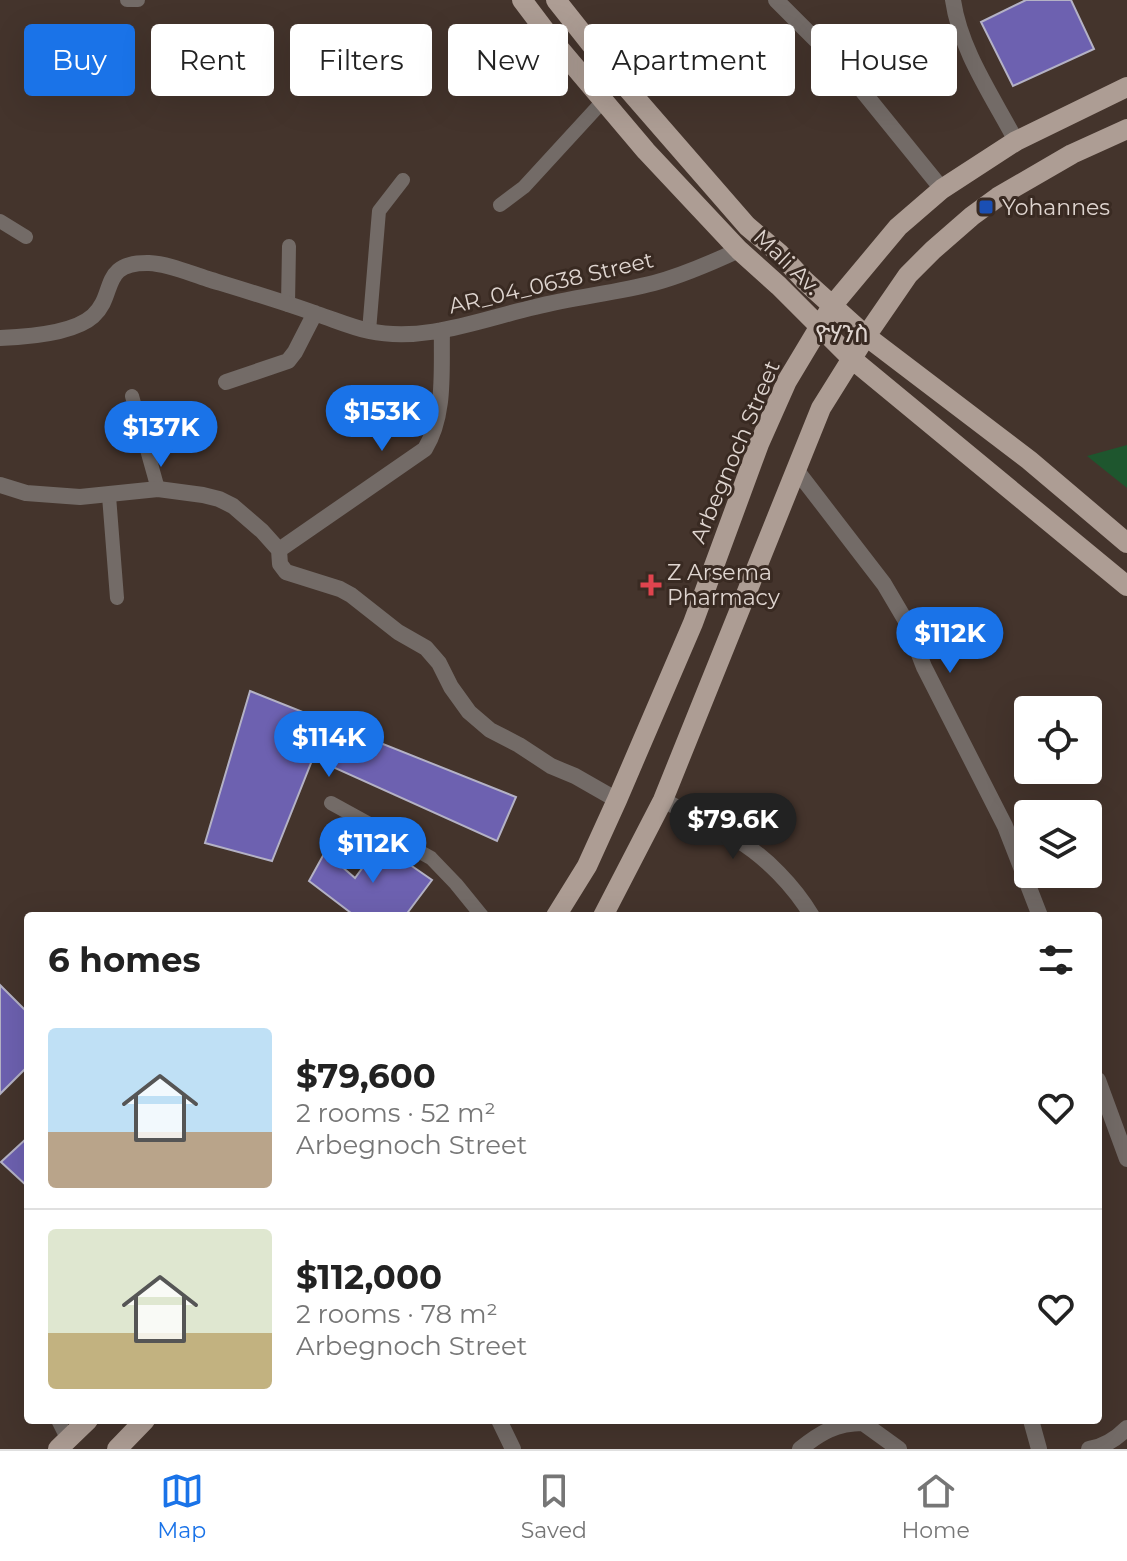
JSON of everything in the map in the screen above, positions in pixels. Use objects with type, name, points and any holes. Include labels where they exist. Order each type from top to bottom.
[{"type":"main road","name":"Mali Av.","points":[[522,0],[655,161],[739,250],[852,359],[1127,586]]},
{"type":"main road","name":"Mali Av.","points":[[556,0],[613,72],[747,226],[866,336],[1029,460],[1127,543]]},
{"type":"main road","name":"Arbegnoch Street","points":[[558,912],[587,866],[617,800],[693,623],[759,444],[787,381],[818,326],[898,227],[942,189],[1016,141],[1127,87]]},
{"type":"main road","points":[[605,912],[663,800],[821,408],[866,336],[908,275],[972,216],[998,197],[1072,154],[1127,129]]},
{"type":"main road","points":[[1005,484],[1029,460]]},
{"type":"main road","points":[[63,1444],[84,1424]]},
{"type":"main road","points":[[117,1449],[141,1424]]},
{"type":"street","points":[[776,0],[843,67],[942,189]]},
{"type":"street","points":[[953,0],[956,19],[970,53],[1016,141]]},
{"type":"street","name":"AR_04_0638 Street","points":[[0,338],[70,328],[83,322],[100,307],[112,277],[130,265],[161,265],[345,324],[390,334],[442,330],[538,306],[655,283],[700,268],[739,250]]},
{"type":"street","points":[[226,382],[288,361],[315,313]]},
{"type":"street","points":[[279,550],[425,449],[437,423],[442,330]]},
{"type":"street","points":[[797,471],[884,584],[907,623],[931,681],[1005,826],[1038,912]]},
{"type":"street","points":[[0,485],[26,493],[80,497],[158,489],[203,495],[233,506],[279,550],[280,564],[286,572],[340,589],[398,632],[426,648],[439,663],[469,712],[490,730],[617,800]]},
{"type":"street","points":[[663,800],[738,840],[781,876],[809,912]]},
{"type":"street","points":[[1102,1091],[1127,1159]]},
{"type":"street","points":[[501,1424],[513,1449]]},
{"type":"street","points":[[800,1449],[821,1432],[840,1424]]},
{"type":"street","points":[[864,1424],[899,1449]]},
{"type":"street","points":[[1032,1424],[1039,1449]]},
{"type":"street","points":[[1089,1449],[1120,1435],[1127,1428]]},
{"type":"lane","points":[[127,0],[138,0]]},
{"type":"lane","points":[[500,205],[524,187],[603,101]]},
{"type":"lane","points":[[369,331],[379,211],[403,180]]},
{"type":"lane","points":[[0,221],[26,237]]},
{"type":"lane","points":[[288,305],[289,246]]},
{"type":"lane","points":[[132,396],[158,489]]},
{"type":"lane","points":[[109,496],[117,598]]},
{"type":"lane","points":[[331,803],[431,858],[479,912]]},
{"type":"lane","points":[[59,1424],[63,1444]]},
{"type":"green space","points":[[1127,445],[1127,488],[1087,456]]},
{"type":"building","points":[[1026,0],[1071,0],[1094,49],[1013,86],[981,22]]},
{"type":"building","points":[[250,691],[516,797],[497,841],[313,758],[272,861],[205,843]]},
{"type":"building","points":[[380,844],[432,880],[408,912],[350,912],[309,881],[325,852],[355,878]]},
{"type":"building","points":[[0,985],[24,1009],[24,1070],[0,1094]]},
{"type":"building","points":[[24,1141],[24,1183],[1,1162]]},
{"type":"place","name":"Yohannes","points":[[986,207]]},
{"type":"place","name":"Z Arsema Pharmacy","points":[[651,585]]},
{"type":"district","name":"ዮሃንስ","points":[[842,333]]}]
